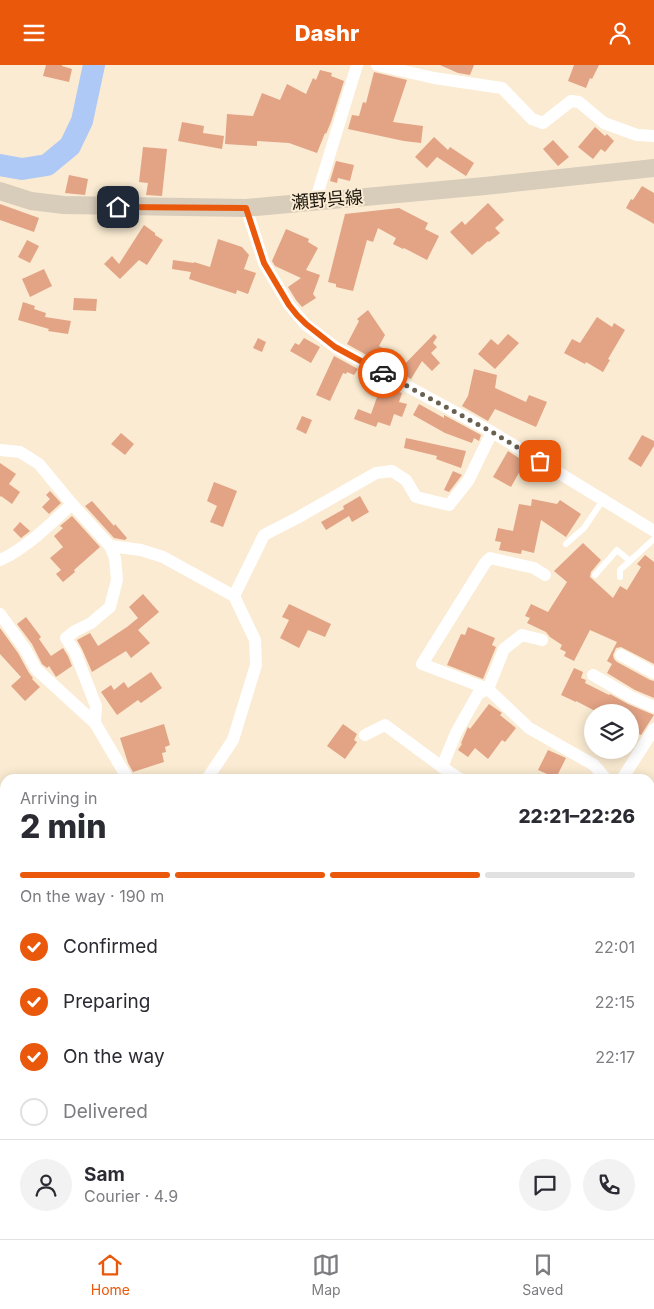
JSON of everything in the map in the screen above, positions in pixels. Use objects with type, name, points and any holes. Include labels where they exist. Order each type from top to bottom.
[{"type":"main road","name":"瀬野呉線","points":[[0,191],[31,201],[64,205],[246,208],[654,169]]},
{"type":"street","points":[[315,201],[358,65]]},
{"type":"street","points":[[377,65],[434,78],[502,88],[532,119],[543,123],[571,101],[580,102],[604,123],[637,135],[654,136]]},
{"type":"street","points":[[246,208],[264,263],[289,305],[306,324],[335,347],[492,432],[654,531]]},
{"type":"street","points":[[234,596],[264,535],[376,473],[392,471],[406,480],[416,497],[449,505],[468,481],[492,432]]},
{"type":"street","points":[[0,450],[20,452],[39,464],[110,546],[117,580],[110,607],[91,623],[66,638],[75,652],[91,690],[96,706],[95,723]]},
{"type":"street","points":[[0,560],[9,556],[43,530],[72,504]]},
{"type":"street","points":[[110,546],[141,550],[163,557],[234,596],[255,640],[256,665],[233,740],[211,774]]},
{"type":"street","points":[[545,575],[534,568],[490,559],[485,563],[422,664],[488,689],[529,728],[594,765],[602,774]]},
{"type":"street","points":[[0,615],[25,649],[36,669],[95,723],[125,774]]},
{"type":"street","points":[[442,767],[456,733],[478,694],[488,689],[504,649],[522,635],[542,641]]},
{"type":"street","points":[[621,655],[654,673]]},
{"type":"street","points":[[593,675],[631,697],[654,707]]},
{"type":"street","points":[[365,735],[385,725],[452,774]]},
{"type":"street","points":[[625,774],[654,729]]},
{"type":"lane","points":[[566,544],[584,528],[603,500]]},
{"type":"lane","points":[[620,577],[620,570],[654,539]]},
{"type":"lane","points":[[595,575],[617,550],[630,561]]},
{"type":"building","points":[[46,65],[62,65],[72,69],[69,82],[43,76]]},
{"type":"building","points":[[440,65],[474,65],[470,75],[458,73]]},
{"type":"building","points":[[574,65],[599,65],[586,88],[568,81]]},
{"type":"building","points":[[320,70],[332,73],[331,76],[344,81],[331,122],[317,153],[289,143],[257,141],[257,146],[225,144],[227,114],[253,116],[262,93],[280,100],[287,84],[306,94],[313,78],[316,80]]},
{"type":"building","points":[[374,72],[407,80],[393,122],[423,126],[421,143],[348,129],[352,115],[359,116],[363,102],[366,103]]},
{"type":"building","points":[[182,122],[204,126],[203,133],[224,136],[222,149],[178,141]]},
{"type":"building","points":[[595,127],[614,141],[605,152],[601,149],[593,159],[578,147]]},
{"type":"building","points":[[434,137],[448,150],[450,147],[474,163],[466,176],[437,157],[427,168],[415,157]]},
{"type":"building","points":[[553,140],[569,157],[558,166],[543,149]]},
{"type":"building","points":[[143,147],[167,149],[162,196],[146,195],[148,183],[139,182]]},
{"type":"building","points":[[336,161],[354,165],[350,181],[338,178],[337,183],[330,181]]},
{"type":"building","points":[[69,175],[88,179],[85,195],[65,193]]},
{"type":"building","points":[[642,186],[654,193],[654,224],[626,208]]},
{"type":"building","points":[[488,203],[504,220],[495,228],[500,233],[472,255],[450,232],[462,221],[465,225]]},
{"type":"building","points":[[0,204],[39,218],[34,232],[0,220]]},
{"type":"building","points":[[399,208],[428,223],[425,229],[439,236],[427,260],[393,244],[396,238],[378,228],[373,242],[367,240],[353,291],[336,287],[336,284],[328,282],[345,214]]},
{"type":"building","points":[[144,225],[163,240],[147,265],[139,260],[120,279],[104,264],[112,256],[119,264]]},
{"type":"building","points":[[286,229],[309,239],[308,242],[318,248],[306,270],[320,275],[313,294],[316,298],[302,307],[288,287],[301,278],[275,266],[272,261]]},
{"type":"building","points":[[218,239],[242,247],[249,255],[244,269],[256,273],[248,294],[237,290],[236,294],[189,279],[191,272],[172,269],[173,260],[194,262],[210,267]]},
{"type":"building","points":[[27,240],[39,246],[30,263],[18,257]]},
{"type":"building","points":[[44,269],[52,286],[30,297],[22,279]]},
{"type":"building","points":[[74,298],[97,299],[96,311],[73,310]]},
{"type":"building","points":[[23,302],[35,306],[34,309],[46,313],[45,317],[71,321],[68,334],[48,331],[49,329],[18,320]]},
{"type":"building","points":[[368,310],[385,335],[379,346],[396,355],[388,365],[347,344],[359,321],[357,319]]},
{"type":"building","points":[[597,317],[612,327],[614,323],[625,330],[608,359],[610,360],[603,372],[586,362],[585,364],[564,353],[572,339],[580,343]]},
{"type":"building","points":[[434,334],[437,337],[433,343],[437,347],[431,353],[440,363],[432,371],[422,361],[411,379],[398,371]]},
{"type":"building","points":[[508,334],[519,343],[495,369],[478,354],[491,339],[498,345]]},
{"type":"building","points":[[258,338],[266,342],[262,352],[253,348]]},
{"type":"building","points":[[304,338],[320,347],[311,363],[290,351],[295,343],[299,345]]},
{"type":"building","points":[[334,356],[358,369],[354,375],[347,372],[346,374],[343,373],[330,401],[316,395]]},
{"type":"building","points":[[474,369],[497,375],[495,388],[526,402],[529,395],[547,402],[536,427],[495,409],[488,421],[462,406],[468,396]]},
{"type":"building","points":[[381,386],[402,393],[399,402],[407,404],[402,417],[394,414],[390,426],[378,422],[376,427],[354,419],[358,409],[371,414]]},
{"type":"building","points":[[419,404],[481,435],[479,441],[474,438],[472,443],[445,433],[413,415]]},
{"type":"building","points":[[302,416],[312,420],[306,434],[296,429]]},
{"type":"building","points":[[121,433],[134,444],[125,455],[111,444]]},
{"type":"building","points":[[642,435],[654,441],[654,446],[641,467],[628,459]]},
{"type":"building","points":[[406,438],[466,451],[461,468],[436,459],[437,456],[404,448]]},
{"type":"building","points":[[508,451],[525,462],[511,487],[493,477]]},
{"type":"building","points":[[0,463],[16,474],[9,484],[20,492],[12,504],[0,497]]},
{"type":"building","points":[[453,471],[462,475],[449,492],[444,490]]},
{"type":"building","points":[[214,482],[237,491],[223,527],[210,522],[217,506],[207,501]]},
{"type":"building","points":[[50,491],[61,503],[49,514],[42,507],[50,499],[46,495]]},
{"type":"building","points":[[360,496],[369,512],[352,522],[349,516],[326,530],[321,522],[344,509],[343,506]]},
{"type":"building","points":[[532,499],[557,504],[560,500],[581,514],[566,537],[541,520],[534,553],[522,550],[521,554],[499,550],[501,542],[495,541],[498,528],[513,531],[519,504],[531,506]]},
{"type":"building","points":[[92,501],[127,538],[125,540],[114,538],[85,506]]},
{"type":"building","points":[[72,516],[100,547],[63,582],[56,574],[61,570],[50,558],[63,547],[54,536],[63,528],[60,526]]},
{"type":"building","points":[[20,522],[30,531],[21,538],[13,530]]},
{"type":"building","points":[[583,543],[601,560],[591,572],[590,577],[613,598],[620,586],[627,590],[641,567],[637,564],[645,555],[654,562],[654,664],[621,647],[616,648],[613,655],[617,662],[654,681],[654,698],[635,690],[607,673],[612,664],[607,661],[617,642],[590,630],[574,661],[564,656],[566,652],[560,649],[562,645],[546,632],[527,623],[530,618],[525,616],[531,604],[548,612],[567,582],[554,571]]},
{"type":"building","points":[[143,594],[159,612],[138,630],[150,643],[131,658],[126,651],[92,672],[77,640],[90,633],[98,646],[127,627],[138,618],[129,607]]},
{"type":"building","points":[[289,604],[331,624],[325,637],[308,630],[299,648],[280,638],[289,620],[282,617]]},
{"type":"building","points":[[26,617],[41,637],[39,639],[51,656],[63,648],[72,666],[56,677],[49,666],[47,668],[42,664],[32,644],[17,624]]},
{"type":"building","points":[[468,627],[495,638],[492,645],[496,647],[483,679],[447,665],[461,634],[465,635]]},
{"type":"building","points":[[0,628],[18,653],[32,679],[40,687],[25,701],[11,686],[21,677],[0,654]]},
{"type":"building","points":[[574,668],[583,672],[581,678],[586,680],[585,683],[628,704],[584,705],[561,695]]},
{"type":"building","points":[[151,672],[162,688],[141,703],[138,700],[117,715],[101,692],[111,685],[114,690],[124,682],[128,688]]},
{"type":"building","points":[[489,704],[502,713],[500,715],[516,728],[505,742],[502,740],[488,759],[475,748],[468,757],[458,750],[468,727],[470,729]]},
{"type":"building","points":[[639,709],[654,715],[641,735],[639,734]]},
{"type":"building","points":[[164,724],[170,745],[165,747],[166,752],[162,753],[164,762],[133,772],[120,738]]},
{"type":"building","points":[[343,724],[357,734],[354,740],[357,742],[345,759],[327,746]]},
{"type":"building","points":[[548,750],[566,758],[558,774],[547,774],[538,770]]},
{"type":"waterway","points":[[0,165],[22,169],[47,165],[70,146],[82,121],[94,65]]},
{"type":"way so far","points":[[383,373],[492,432],[540,461]]},
{"type":"route","points":[[118,207],[246,208],[264,263],[297,315],[335,347],[383,373]]}]
